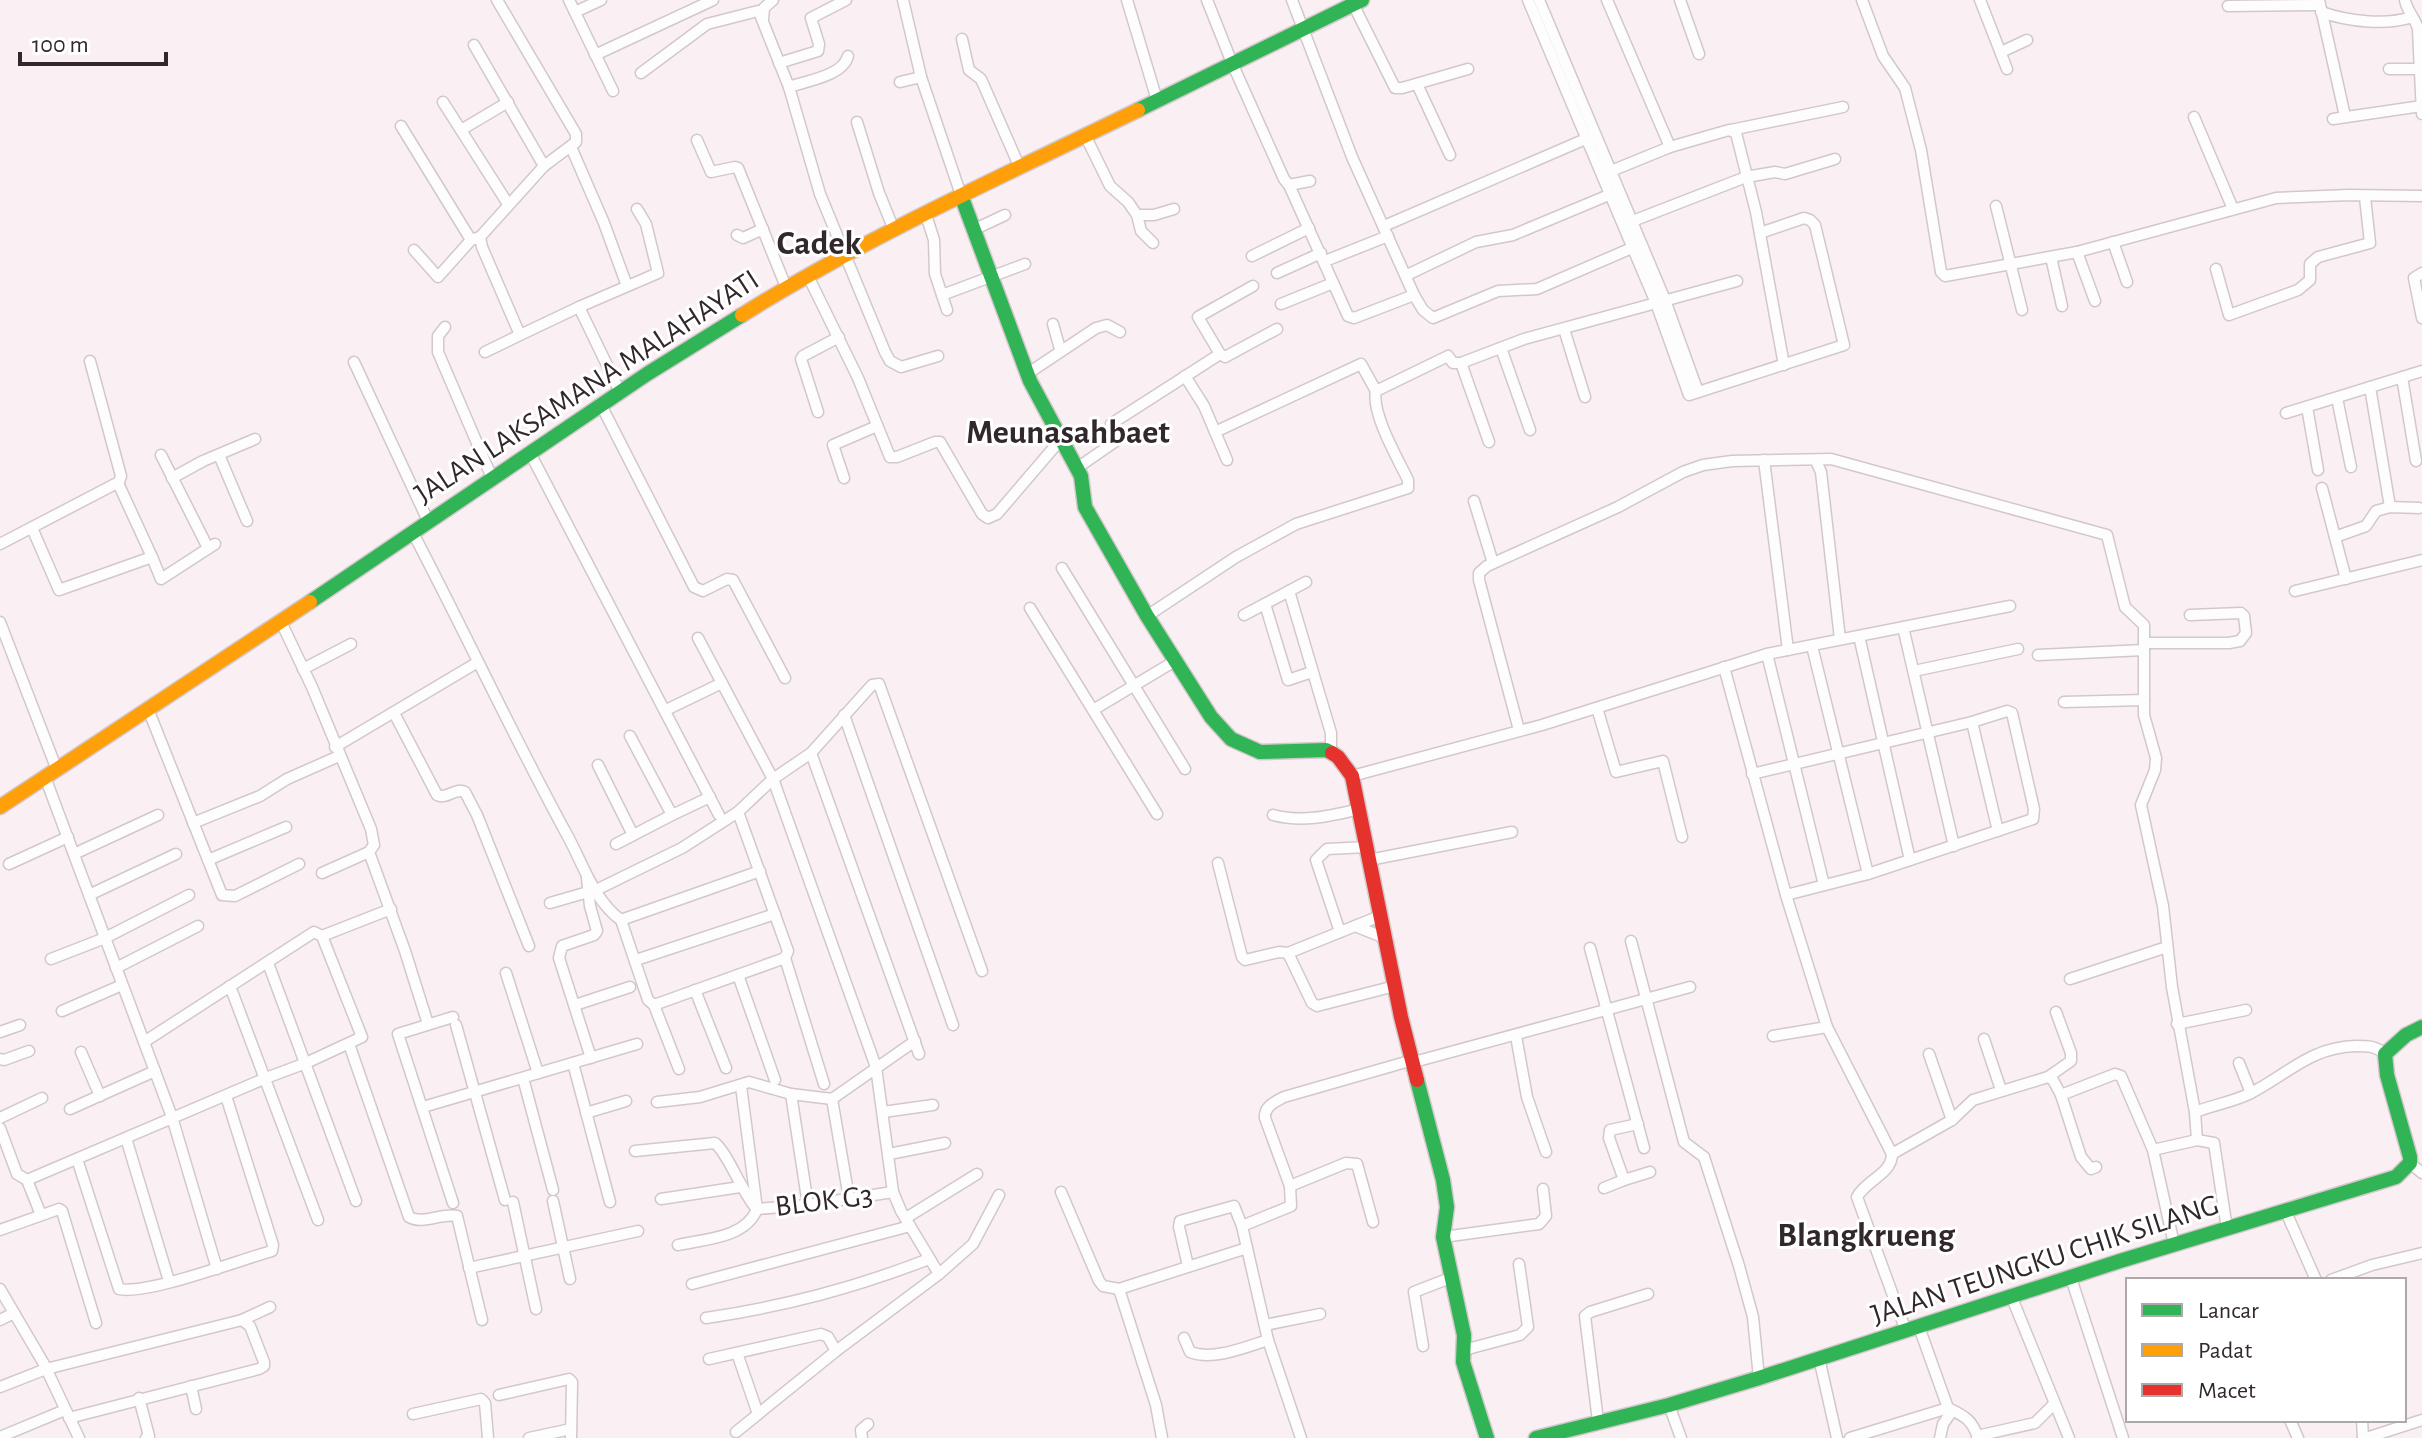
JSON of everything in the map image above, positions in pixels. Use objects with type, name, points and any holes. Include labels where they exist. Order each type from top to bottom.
[{"type":"main road","name":"JALAN LAKSAMANA MALAHAYATI","points":[[0,807],[429,523],[620,392],[786,287],[894,230],[1358,2]]},
{"type":"main road","points":[[962,198],[1027,374],[1077,468],[1084,487],[1085,507],[1147,616],[1211,717],[1239,744],[1260,752],[1319,748],[1331,751],[1352,776],[1395,986],[1443,1180],[1447,1207],[1443,1237],[1464,1335],[1466,1373],[1487,1438]]},
{"type":"main road","points":[[2387,1051],[2406,1035],[2422,1027]]},
{"type":"main road","name":"JALAN TEUNGKU CHIK SILANG","points":[[1537,1438],[1669,1405],[1759,1378],[2174,1244],[2396,1177],[2416,1168],[2387,1075],[2387,1051]]},
{"type":"street","points":[[414,250],[438,277],[544,166],[576,142],[576,134],[497,0]]},
{"type":"street","points":[[569,0],[613,91]]},
{"type":"street","points":[[575,12],[601,0]]},
{"type":"street","points":[[595,55],[713,0]]},
{"type":"street","points":[[641,73],[707,24],[764,8],[773,0]]},
{"type":"street","points":[[779,63],[818,51],[819,44],[811,18],[846,0]]},
{"type":"street","points":[[903,0],[921,77],[962,198]]},
{"type":"street","points":[[1127,0],[1157,100]]},
{"type":"street","points":[[1207,0],[1232,63],[1345,311],[1354,318],[1414,295]]},
{"type":"street","points":[[1292,0],[1352,157],[1414,295],[1423,310],[1433,318],[1498,291],[1537,289],[1637,246]]},
{"type":"street","points":[[1607,0],[1670,147]]},
{"type":"street","points":[[1680,0],[1699,54]]},
{"type":"street","points":[[1862,0],[1883,56],[1905,88],[1921,150],[1941,272],[1947,277],[2077,252],[2276,198],[2422,196]]},
{"type":"street","points":[[1980,0],[2007,69]]},
{"type":"street","points":[[2405,0],[2417,22],[2422,114]]},
{"type":"street","points":[[1358,2],[1393,86],[1398,89],[1468,69]]},
{"type":"street","points":[[1537,2],[1590,137],[1698,392],[1844,345],[1815,225],[1804,218],[1760,233]]},
{"type":"street","points":[[2228,6],[2319,5],[2363,20],[2417,22]]},
{"type":"street","points":[[2319,5],[2345,116]]},
{"type":"street","points":[[758,10],[789,87],[820,194],[890,361],[895,365],[907,366],[938,356]]},
{"type":"street","points":[[962,39],[969,70],[981,79],[1020,168]]},
{"type":"street","points":[[2001,52],[2027,40]]},
{"type":"street","points":[[474,45],[544,166]]},
{"type":"street","points":[[789,87],[836,71],[848,56]]},
{"type":"street","points":[[2389,69],[2419,69]]},
{"type":"street","points":[[900,82],[921,77]]},
{"type":"street","points":[[1417,84],[1450,155]]},
{"type":"street","points":[[443,102],[508,204]]},
{"type":"street","points":[[461,130],[508,102]]},
{"type":"street","points":[[2333,119],[2422,106]]},
{"type":"street","points":[[1611,171],[1670,147],[1731,130],[1843,107]]},
{"type":"street","points":[[2194,117],[2233,209]]},
{"type":"street","points":[[857,122],[894,230]]},
{"type":"street","points":[[401,126],[482,247],[520,335]]},
{"type":"street","points":[[1731,130],[1740,140],[1784,365]]},
{"type":"street","points":[[1085,135],[1110,186],[1137,215],[1141,231],[1153,243]]},
{"type":"street","points":[[1590,137],[1611,171],[1615,192]]},
{"type":"street","points":[[1277,273],[1386,231],[1590,137]]},
{"type":"street","points":[[697,140],[712,173],[738,168],[786,287]]},
{"type":"street","points":[[571,147],[627,286]]},
{"type":"street","points":[[1628,223],[1746,177],[1775,172],[1785,174],[1835,159]]},
{"type":"street","points":[[1289,185],[1310,181]]},
{"type":"street","points":[[1407,275],[1476,242],[1513,235],[1615,192]]},
{"type":"street","points":[[2216,269],[2229,315],[2298,290],[2310,280],[2310,264],[2318,257],[2370,243],[2365,197]]},
{"type":"street","points":[[1996,206],[2022,310]]},
{"type":"street","points":[[485,352],[658,273],[646,224],[637,209]]},
{"type":"street","points":[[1137,215],[1154,215],[1174,209]]},
{"type":"street","points":[[926,215],[933,236],[933,265],[947,310]]},
{"type":"street","points":[[973,230],[1005,215]]},
{"type":"street","points":[[1252,256],[1309,228]]},
{"type":"street","points":[[737,235],[743,238],[763,229]]},
{"type":"street","points":[[2113,242],[2127,282]]},
{"type":"street","points":[[2077,252],[2095,301]]},
{"type":"street","points":[[2051,257],[2062,306]]},
{"type":"street","points":[[942,295],[1025,264]]},
{"type":"street","points":[[2422,273],[2414,278],[2422,318]]},
{"type":"street","points":[[808,276],[839,337],[892,458],[940,442],[982,514],[988,518],[997,514],[1062,438]]},
{"type":"street","points":[[1376,391],[1448,356],[1453,363],[1461,363],[1564,329],[1737,281]]},
{"type":"street","points":[[1281,304],[1333,283]]},
{"type":"street","points":[[1253,286],[1198,317],[1220,354],[1225,357],[1277,329]]},
{"type":"street","points":[[579,307],[620,392]]},
{"type":"street","points":[[1053,324],[1060,349]]},
{"type":"street","points":[[1027,374],[1060,349],[1101,326],[1107,325],[1120,332]]},
{"type":"street","points":[[445,327],[438,336],[438,352],[492,478]]},
{"type":"street","points":[[1564,329],[1585,397]]},
{"type":"street","points":[[818,412],[801,359],[839,337]]},
{"type":"street","points":[[1501,348],[1530,430]]},
{"type":"street","points":[[1077,468],[1119,439],[1111,424],[1220,354]]},
{"type":"street","points":[[0,544],[118,483],[121,476],[90,361]]},
{"type":"street","points":[[354,362],[429,523]]},
{"type":"street","points":[[1461,363],[1489,442]]},
{"type":"street","points":[[1147,616],[1236,557],[1296,524],[1408,488],[1408,480],[1375,400],[1376,391],[1361,364],[1215,432]]},
{"type":"street","points":[[2286,413],[2422,371]]},
{"type":"street","points":[[1185,376],[1204,406],[1227,460]]},
{"type":"street","points":[[2402,377],[2416,461]]},
{"type":"street","points":[[2370,387],[2390,507]]},
{"type":"street","points":[[2337,398],[2351,467]]},
{"type":"street","points":[[601,405],[694,587],[703,591],[727,579],[733,580],[785,678]]},
{"type":"street","points":[[2307,407],[2318,470]]},
{"type":"street","points":[[844,478],[833,445],[877,426]]},
{"type":"street","points":[[172,478],[255,439]]},
{"type":"street","points":[[530,453],[719,815]]},
{"type":"street","points":[[118,483],[161,579],[211,546],[161,455]]},
{"type":"street","points":[[219,455],[247,521]]},
{"type":"street","points":[[1764,460],[1788,650]]},
{"type":"street","points":[[1519,730],[1479,573],[1493,563],[1703,465],[1764,460],[1837,461],[2107,535],[2125,607],[2143,623],[2144,700],[2148,736],[2156,758],[2155,770],[2141,805],[2163,906],[2177,1024],[2195,1112],[2197,1140]]},
{"type":"street","points":[[1816,461],[1821,472],[1840,639]]},
{"type":"street","points":[[2322,488],[2346,579]]},
{"type":"street","points":[[1474,501],[1493,563]]},
{"type":"street","points":[[2335,537],[2366,526],[2376,511],[2390,507],[2419,508]]},
{"type":"street","points":[[32,528],[59,590],[152,557]]},
{"type":"street","points":[[413,533],[587,876],[597,931],[594,935],[562,946],[559,958],[591,1058]]},
{"type":"street","points":[[2295,591],[2422,560]]},
{"type":"street","points":[[1062,568],[1185,769]]},
{"type":"street","points":[[1244,615],[1306,582]]},
{"type":"street","points":[[1289,591],[1331,733],[1331,751]]},
{"type":"street","points":[[1265,604],[1288,680],[1312,672]]},
{"type":"street","points":[[1352,776],[1597,708],[1767,654],[2010,606]]},
{"type":"street","points":[[1030,608],[1157,814]]},
{"type":"street","points":[[2038,655],[2229,643],[2245,637],[2244,616],[2241,613],[2190,615]]},
{"type":"street","points":[[0,622],[51,773],[68,837],[172,1117],[217,1269]]},
{"type":"street","points":[[281,622],[371,829],[374,845],[369,852],[322,873]]},
{"type":"street","points":[[1903,627],[1954,846]]},
{"type":"street","points":[[1859,636],[1910,860]]},
{"type":"street","points":[[698,638],[773,779],[876,1067],[893,1192]]},
{"type":"street","points":[[303,669],[351,644]]},
{"type":"street","points":[[1812,646],[1868,874]]},
{"type":"street","points":[[1914,671],[2018,649]]},
{"type":"street","points":[[1767,654],[1824,885]]},
{"type":"street","points":[[1093,710],[1175,661]]},
{"type":"street","points":[[193,823],[260,796],[312,767],[478,662]]},
{"type":"street","points":[[1724,667],[1786,895],[1827,1027],[1892,1154],[1889,1167],[1864,1186],[1857,1197],[1950,1409],[1940,1438]]},
{"type":"street","points":[[666,710],[722,683]]},
{"type":"street","points":[[550,903],[592,891],[682,848],[738,812],[773,779],[811,753],[872,685],[881,685],[982,971]]},
{"type":"street","points":[[2064,702],[2144,700]]},
{"type":"street","points":[[1597,708],[1616,772],[1663,761],[1682,837]]},
{"type":"street","points":[[148,709],[222,895],[235,896],[299,864]]},
{"type":"street","points":[[1752,774],[2007,711],[2012,713],[2034,816],[2030,820],[1868,874],[1786,895]]},
{"type":"street","points":[[394,713],[437,795],[444,797],[460,790],[465,792],[529,946]]},
{"type":"street","points":[[844,715],[953,1025]]},
{"type":"street","points":[[1972,722],[1998,831]]},
{"type":"street","points":[[630,736],[672,815]]},
{"type":"street","points":[[811,753],[919,1054]]},
{"type":"street","points":[[598,765],[633,835]]},
{"type":"street","points":[[616,844],[710,797]]},
{"type":"street","points":[[1273,815],[1285,819],[1318,819],[1360,809]]},
{"type":"street","points":[[738,812],[788,951],[785,958],[824,1084]]},
{"type":"street","points":[[74,854],[158,815]]},
{"type":"street","points":[[208,860],[286,827]]},
{"type":"street","points":[[1340,932],[1316,860],[1327,849],[1368,854],[1512,832]]},
{"type":"street","points":[[9,864],[68,837]]},
{"type":"street","points":[[369,852],[428,1024]]},
{"type":"street","points":[[89,895],[176,854]]},
{"type":"street","points":[[1218,863],[1245,960],[1279,952],[1288,953],[1380,916]]},
{"type":"street","points":[[621,920],[760,871]]},
{"type":"street","points":[[592,891],[621,920],[648,1000],[654,1005],[679,1069]]},
{"type":"street","points":[[51,959],[105,938],[189,895]]},
{"type":"street","points":[[322,936],[391,909]]},
{"type":"street","points":[[636,960],[775,914]]},
{"type":"street","points":[[116,968],[198,926]]},
{"type":"street","points":[[1355,926],[1385,938]]},
{"type":"street","points":[[27,1180],[362,1037],[322,936],[317,932],[310,933],[144,1042]]},
{"type":"street","points":[[1631,941],[1684,1142],[1704,1157],[1739,1266],[1753,1317],[1759,1378]]},
{"type":"street","points":[[2070,979],[2167,947]]},
{"type":"street","points":[[1590,948],[1644,1148]]},
{"type":"street","points":[[1288,953],[1315,1006],[1395,986]]},
{"type":"street","points":[[654,1005],[785,958]]},
{"type":"street","points":[[268,963],[356,1201]]},
{"type":"street","points":[[506,973],[538,1073]]},
{"type":"street","points":[[738,975],[775,1080]]},
{"type":"street","points":[[62,1011],[122,985]]},
{"type":"street","points":[[230,986],[318,1220]]},
{"type":"street","points":[[575,1005],[630,987]]},
{"type":"street","points":[[1242,1226],[1289,1208],[1290,1186],[1266,1122],[1265,1111],[1284,1097],[1690,987]]},
{"type":"street","points":[[695,990],[726,1068]]},
{"type":"street","points":[[2177,1024],[2246,1010]]},
{"type":"street","points":[[1892,1154],[1952,1120],[1967,1104],[2001,1090],[2048,1077],[2071,1061],[2056,1012]]},
{"type":"street","points":[[453,1203],[398,1034],[428,1024],[455,1021],[525,1256],[536,1309]]},
{"type":"street","points":[[0,1032],[20,1025]]},
{"type":"street","points":[[1773,1036],[1827,1027]]},
{"type":"street","points":[[1516,1036],[1527,1097],[1546,1152]]},
{"type":"street","points":[[1984,1039],[2001,1090]]},
{"type":"street","points":[[657,1102],[700,1097],[741,1086],[745,1082],[791,1094],[832,1099],[915,1041]]},
{"type":"street","points":[[349,1044],[409,1217],[417,1221],[457,1216],[482,1320]]},
{"type":"street","points":[[423,1107],[637,1044]]},
{"type":"street","points":[[2195,1112],[2251,1093],[2316,1053],[2348,1046],[2376,1047],[2387,1051]]},
{"type":"street","points":[[0,1059],[29,1051]]},
{"type":"street","points":[[81,1052],[100,1096]]},
{"type":"street","points":[[1929,1054],[1952,1120]]},
{"type":"street","points":[[573,1063],[610,1202]]},
{"type":"street","points":[[2239,1063],[2251,1093]]},
{"type":"street","points":[[70,1109],[155,1071]]},
{"type":"street","points":[[2061,1095],[2118,1074],[2121,1076],[2153,1150],[2174,1244]]},
{"type":"street","points":[[2048,1077],[2061,1095],[2081,1157],[2091,1169],[2096,1167]]},
{"type":"street","points":[[523,1078],[553,1195],[570,1279]]},
{"type":"street","points":[[678,1245],[742,1229],[754,1219],[757,1209],[741,1086]]},
{"type":"street","points":[[791,1094],[808,1205]]},
{"type":"street","points":[[77,1159],[119,1289],[128,1291],[169,1281],[272,1251],[273,1245],[226,1096]]},
{"type":"street","points":[[0,1118],[42,1098]]},
{"type":"street","points":[[832,1099],[849,1198]]},
{"type":"street","points":[[586,1113],[626,1101]]},
{"type":"street","points":[[883,1112],[933,1105]]},
{"type":"street","points":[[1624,1180],[1608,1133],[1638,1124]]},
{"type":"street","points":[[0,1128],[17,1174],[27,1180],[41,1215]]},
{"type":"street","points":[[126,1138],[169,1281]]},
{"type":"street","points":[[2153,1150],[2197,1140],[2214,1143],[2227,1229]]},
{"type":"street","points":[[635,1151],[715,1143],[740,1187],[757,1209]]},
{"type":"street","points":[[889,1154],[945,1143]]},
{"type":"street","points":[[1290,1186],[1346,1163],[1357,1164],[1373,1222]]},
{"type":"street","points":[[1604,1188],[1650,1172]]},
{"type":"street","points":[[692,1284],[908,1222],[977,1174]]},
{"type":"street","points":[[661,1199],[740,1187]]},
{"type":"street","points":[[1443,1237],[1539,1224],[1546,1216],[1543,1189]]},
{"type":"street","name":"BLOK G3","points":[[757,1209],[893,1192],[939,1274]]},
{"type":"street","points":[[1061,1192],[1103,1286],[1119,1289],[1247,1248]]},
{"type":"street","points":[[736,1432],[973,1244],[999,1195]]},
{"type":"street","points":[[1188,1266],[1180,1221],[1233,1206],[1242,1226],[1268,1340],[1301,1438]]},
{"type":"street","points":[[0,1230],[59,1209],[62,1211],[96,1323]]},
{"type":"street","points":[[2286,1212],[2315,1278]]},
{"type":"street","points":[[469,1268],[638,1231]]},
{"type":"street","points":[[2336,1278],[2372,1265],[2422,1253]]},
{"type":"street","points":[[706,1318],[773,1308],[818,1297],[929,1259]]},
{"type":"street","points":[[1464,1350],[1525,1332],[1528,1323],[1519,1264]]},
{"type":"street","points":[[1423,1346],[1414,1292],[1450,1278]]},
{"type":"street","points":[[2071,1278],[2123,1438]]},
{"type":"street","points":[[0,1289],[46,1369],[79,1438]]},
{"type":"street","points":[[1119,1289],[1156,1405],[1162,1438]]},
{"type":"street","points":[[1598,1421],[1585,1316],[1648,1294]]},
{"type":"street","points":[[2012,1298],[2069,1438]]},
{"type":"street","points":[[0,1387],[46,1369],[242,1320],[270,1307]]},
{"type":"street","points":[[0,1320],[14,1313]]},
{"type":"street","points":[[1265,1325],[1320,1314]]},
{"type":"street","points":[[0,1437],[67,1414],[266,1369],[250,1326],[242,1320]]},
{"type":"street","points":[[709,1359],[821,1334],[828,1337],[836,1351]]},
{"type":"street","points":[[1184,1338],[1190,1352],[1197,1354],[1218,1353],[1268,1340]]},
{"type":"street","points":[[737,1353],[758,1414]]},
{"type":"street","points":[[1819,1358],[1837,1438]]},
{"type":"street","points":[[499,1395],[569,1379],[572,1382],[571,1434],[529,1438]]},
{"type":"street","points":[[191,1386],[196,1409]]},
{"type":"street","points":[[139,1398],[149,1436],[146,1438]]},
{"type":"street","points":[[413,1414],[481,1399],[485,1403],[488,1438]]},
{"type":"street","points":[[1850,1438],[1950,1409],[1964,1414],[1978,1437],[2035,1423],[2054,1404]]},
{"type":"street","points":[[1669,1405],[1681,1438]]},
{"type":"street","points":[[2364,1438],[2422,1420]]},
{"type":"street","points":[[862,1438],[861,1430],[868,1424]]},
{"type":"traffic: fast","points":[[1138,110],[1362,0]]},
{"type":"traffic: fast","points":[[962,198],[1030,381],[1081,476],[1085,507],[1147,616],[1211,717],[1231,739],[1260,752],[1326,750],[1332,753]]},
{"type":"traffic: fast","points":[[310,602],[647,374],[742,315]]},
{"type":"traffic: fast","points":[[1536,1438],[1669,1405],[1759,1378],[2120,1261],[2396,1177],[2410,1163],[2410,1157],[2387,1075],[2385,1054],[2406,1035],[2422,1027]]},
{"type":"traffic: fast","points":[[1417,1080],[1443,1180],[1447,1207],[1443,1237],[1464,1335],[1463,1362],[1487,1438]]},
{"type":"traffic: slow","points":[[742,315],[888,233],[1138,110]]},
{"type":"traffic: slow","points":[[0,807],[310,602]]},
{"type":"traffic: jam","points":[[1332,753],[1352,776],[1401,1017],[1417,1080]]},
{"type":"district","name":"Cadek","points":[[819,244]]},
{"type":"district","name":"Meunasahbaet","points":[[1068,433]]},
{"type":"district","name":"Blangkrueng","points":[[1866,1236]]}]
